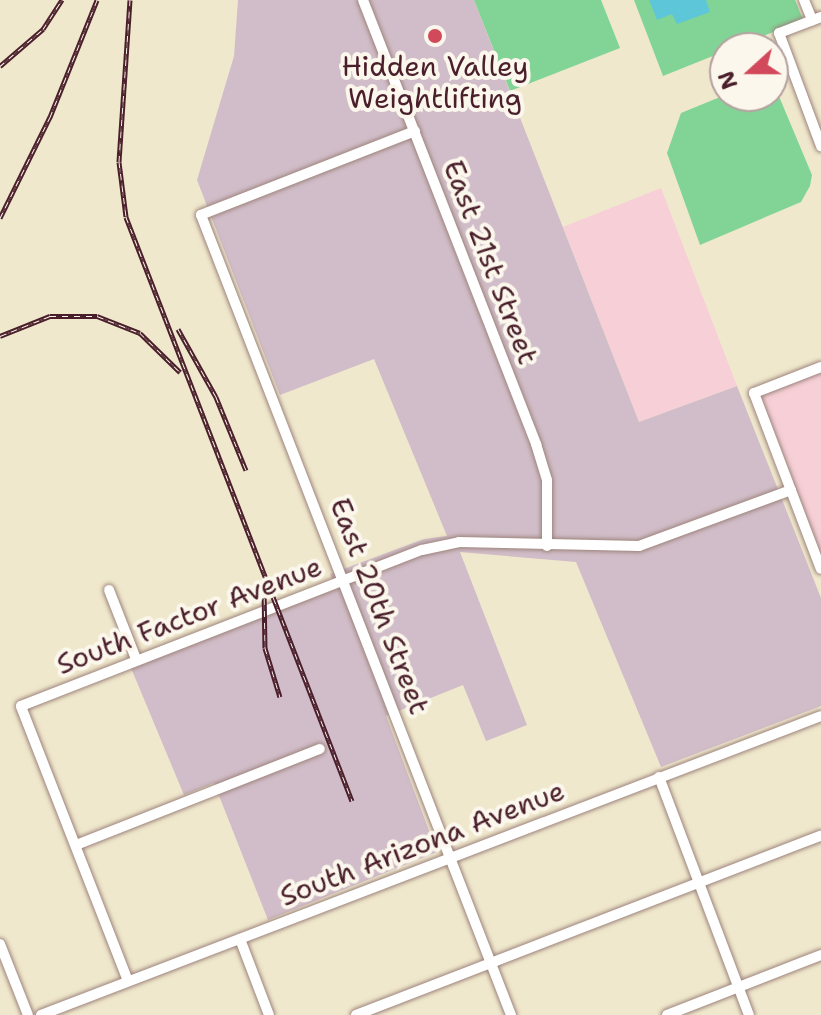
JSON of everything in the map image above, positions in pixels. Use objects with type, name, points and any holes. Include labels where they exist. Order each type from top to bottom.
[{"type":"street","name":"East 21st Street","points":[[363,0],[544,471],[547,546]]},
{"type":"street","points":[[804,0],[816,18],[779,33],[821,146]]},
{"type":"street","name":"East 20th Street","points":[[415,131],[201,215],[511,1015]]},
{"type":"street","points":[[821,367],[754,393],[821,569]]},
{"type":"street","name":"South Factor Avenue","points":[[76,845],[21,706],[422,550],[459,542],[639,546],[791,490]]},
{"type":"street","points":[[109,590],[136,659]]},
{"type":"street","name":"South Arizona Avenue","points":[[41,1015],[821,716]]},
{"type":"street","points":[[128,981],[76,845],[320,749]]},
{"type":"street","points":[[659,777],[749,1015]]},
{"type":"street","points":[[356,1015],[821,836]]},
{"type":"street","points":[[240,939],[269,1015]]},
{"type":"street","points":[[0,944],[28,1015]]},
{"type":"street","points":[[667,1015],[821,955]]},
{"type":"shaded area","points":[[238,0],[474,0],[639,422],[737,386],[821,598],[821,706],[661,767],[576,562],[460,552],[527,725],[486,741],[463,685],[386,716],[437,852],[268,920],[214,783],[184,795],[131,668],[336,589],[330,574],[424,539],[447,536],[374,359],[280,395],[197,180],[234,56]]},
{"type":"shaded area","points":[[661,188],[737,386],[639,422],[563,227]]},
{"type":"shaded area","points":[[821,367],[821,569],[754,393]]},
{"type":"green space","points":[[474,0],[601,0],[620,48],[510,91]]},
{"type":"green space","points":[[634,0],[795,0],[803,20],[773,32],[709,32],[709,58],[663,76]]},
{"type":"green space","points":[[709,102],[709,112],[786,112],[812,175],[801,202],[700,245],[667,153],[681,113]]},
{"type":"water","points":[[649,0],[706,0],[710,12],[677,24],[672,14],[657,20]]},
{"type":"railway","points":[[0,66],[43,29],[62,0]]},
{"type":"railway","points":[[0,218],[50,117],[97,0]]},
{"type":"railway","points":[[130,0],[119,162],[126,217],[352,801]]},
{"type":"railway","points":[[0,336],[50,316],[97,316],[140,333],[180,372]]},
{"type":"railway","points":[[178,329],[216,397],[246,470]]},
{"type":"railway","points":[[264,587],[265,648],[280,697]]},
{"type":"place","name":"Hidden Valley Weightlifting","points":[[435,36]]}]
